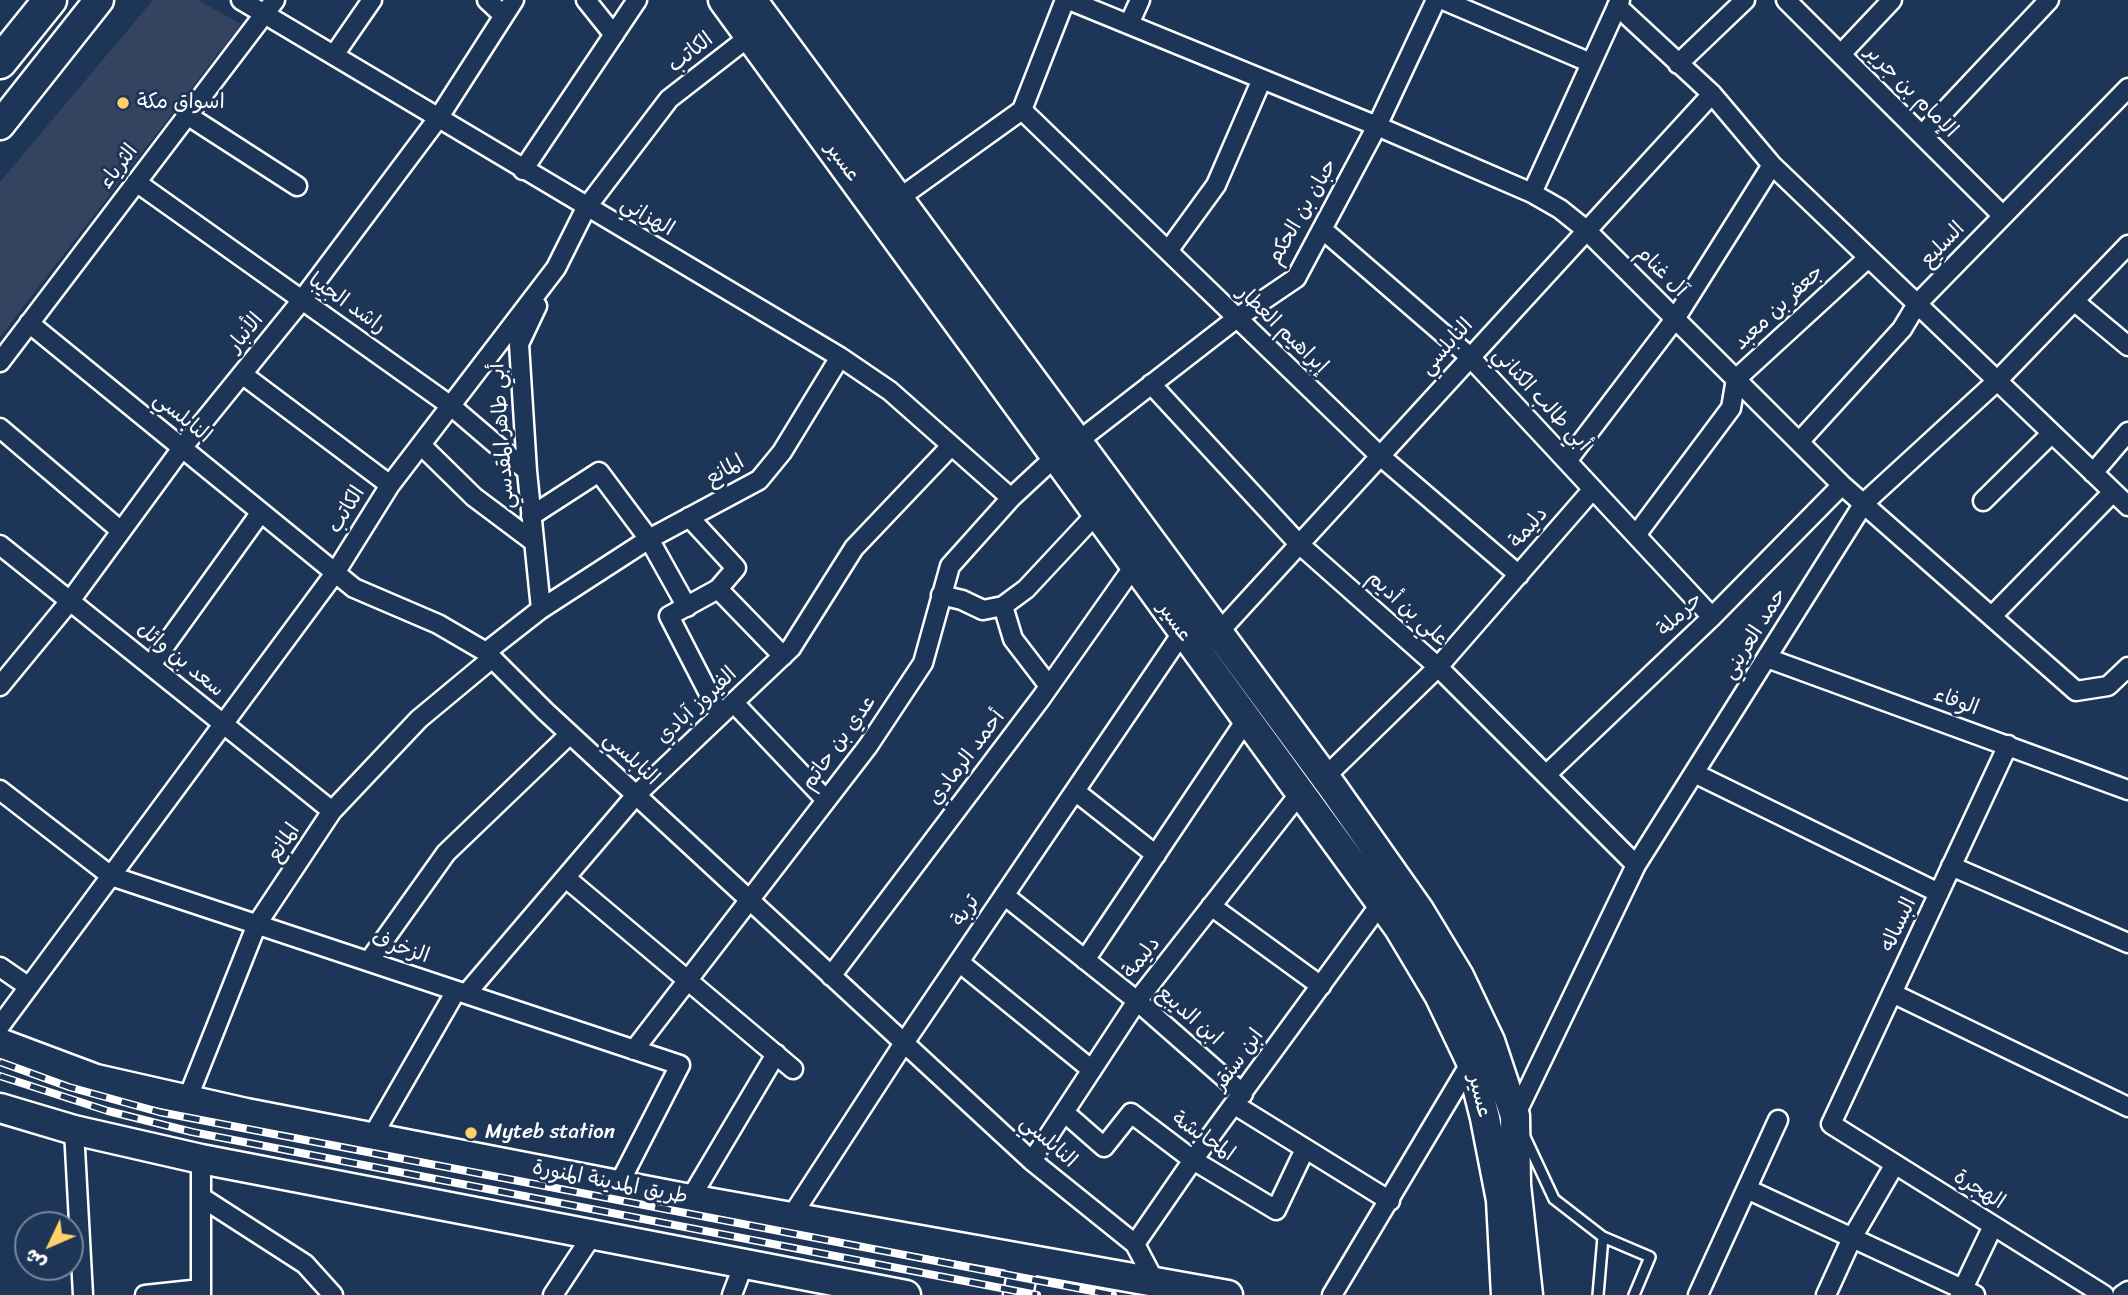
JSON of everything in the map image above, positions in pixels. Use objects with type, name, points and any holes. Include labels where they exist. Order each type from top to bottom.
[{"type":"highway","points":[[0,62],[50,0]]},
{"type":"main road","points":[[0,125],[99,0]]},
{"type":"main road","name":"عسير","points":[[723,0],[1066,449],[1218,633],[1419,910],[1459,976],[1490,1041],[1516,1116],[1516,1185],[1528,1295]]},
{"type":"main road","name":"عسير","points":[[752,0],[898,199],[1066,449],[1097,513],[1381,903],[1439,995],[1471,1062],[1501,1200],[1506,1295]]},
{"type":"main road","name":"طريق المدينة المنورة","points":[[0,1043],[96,1079],[187,1100],[690,1199],[1228,1295]]},
{"type":"main road","points":[[0,1108],[75,1130],[201,1159],[906,1295]]},
{"type":"main road","points":[[1013,1257],[1023,1269],[1018,1295]]},
{"type":"street","name":"الهزاني","points":[[241,0],[270,6],[334,55],[586,208],[840,356],[890,391],[1011,498]]},
{"type":"street","points":[[334,55],[372,0]]},
{"type":"street","points":[[487,0],[503,15]]},
{"type":"street","name":"الأنبار","points":[[0,686],[70,601],[182,448],[302,300],[439,117],[514,0]]},
{"type":"street","points":[[586,0],[614,34]]},
{"type":"street","points":[[523,170],[637,0]]},
{"type":"street","points":[[898,199],[1022,110],[1067,0]]},
{"type":"street","name":"آل غنام","points":[[1067,0],[1377,126],[1532,193],[1585,229],[1843,485],[2076,691],[2108,686],[2128,667]]},
{"type":"street","points":[[1129,24],[1140,0]]},
{"type":"street","name":"حبان بن الحكم","points":[[1066,449],[1237,318],[1296,278],[1377,126],[1436,0]]},
{"type":"street","points":[[1443,0],[1591,63]]},
{"type":"street","points":[[1678,64],[1745,0]]},
{"type":"street","name":"الإمام بن جرير","points":[[1786,0],[2003,216]]},
{"type":"street","points":[[1841,54],[1892,0]]},
{"type":"street","points":[[1922,135],[2049,0]]},
{"type":"street","points":[[1532,193],[1618,3],[1712,94],[1772,165],[2128,506]]},
{"type":"street","name":"الثرياء","points":[[0,362],[270,6]]},
{"type":"street","name":"الكاتب","points":[[0,1026],[335,573],[390,485],[556,268],[586,208],[669,99],[750,36]]},
{"type":"street","points":[[1168,251],[1216,185],[1262,79]]},
{"type":"street","name":"السليع","points":[[1799,442],[1902,329],[1917,304],[2128,88]]},
{"type":"street","name":"النابلسي","points":[[1218,633],[1585,229],[1712,94]]},
{"type":"street","name":"إبراهيم العطار","points":[[1022,110],[1379,455],[1519,575]]},
{"type":"street","points":[[187,115],[297,186]]},
{"type":"street","points":[[1567,461],[1675,318],[1772,165]]},
{"type":"street","name":"راشد الجيبا","points":[[136,182],[451,405],[527,471]]},
{"type":"street","name":"أبي طالب الكناني","points":[[1322,229],[1469,356],[1712,617]]},
{"type":"street","name":"حمد العريني","points":[[1516,1116],[1636,865],[1864,503],[1997,381],[2128,246]]},
{"type":"street","name":"جعفر بن معبد","points":[[1636,535],[1731,408],[1736,379],[1868,258]]},
{"type":"street","name":"أبي طاهر المقدسي","points":[[541,609],[527,471],[519,344],[556,268]]},
{"type":"street","points":[[2074,301],[2128,346]]},
{"type":"street","name":"النابلسي","points":[[29,323],[354,588],[438,624],[488,656],[1032,1161],[1135,1244],[1156,1284]]},
{"type":"street","name":"المانع","points":[[187,1100],[257,924],[332,811],[419,719],[541,609],[649,539],[759,480],[782,452],[840,356]]},
{"type":"street","points":[[242,373],[390,485]]},
{"type":"street","name":"علي بن أديم","points":[[1151,384],[1298,544],[1438,667],[1636,865]]},
{"type":"street","points":[[0,428],[121,531]]},
{"type":"street","points":[[2093,473],[2128,432]]},
{"type":"street","points":[[1983,501],[2052,433]]},
{"type":"street","points":[[421,445],[474,496],[534,542]]},
{"type":"street","name":"الفيروز آبادي","points":[[372,1137],[461,992],[566,878],[636,795],[783,656],[854,548],[951,446]]},
{"type":"street","name":"عدي بن حاتم","points":[[634,1050],[868,746],[923,663],[950,566],[1011,498],[1066,449]]},
{"type":"street","points":[[531,516],[598,472],[649,539],[687,607]]},
{"type":"street","name":"حرملة","points":[[1546,775],[1712,617],[1843,485]]},
{"type":"street","name":"دليمة","points":[[1325,777],[1438,667],[1593,489]]},
{"type":"street","points":[[1992,616],[2113,492]]},
{"type":"street","points":[[151,665],[261,512]]},
{"type":"street","points":[[941,595],[962,600],[983,610],[1003,606],[1026,589],[1097,513]]},
{"type":"street","points":[[689,517],[736,568],[718,589],[669,616],[720,715]]},
{"type":"street","name":"سعد بن وائل","points":[[0,545],[332,811]]},
{"type":"street","name":"أحمد الرمادي","points":[[831,976],[1049,686],[1134,566]]},
{"type":"street","points":[[718,589],[783,656]]},
{"type":"street","points":[[1003,606],[1013,639],[1049,686]]},
{"type":"street","name":"تربة","points":[[791,1217],[904,1043],[1182,633]]},
{"type":"street","name":"الوفاء","points":[[1767,658],[2128,790]]},
{"type":"street","points":[[734,702],[826,800]]},
{"type":"street","points":[[1085,960],[1246,720]]},
{"type":"street","points":[[369,961],[446,853],[570,734]]},
{"type":"street","name":"البساله","points":[[1831,1124],[2008,745]]},
{"type":"street","points":[[1694,773],[1939,893]]},
{"type":"street","name":"الزخرف","points":[[0,790],[111,876],[680,1065],[619,1184]]},
{"type":"street","points":[[1075,791],[1156,855]]},
{"type":"street","name":"دليمة","points":[[1032,1161],[1137,1001],[1300,793]]},
{"type":"street","points":[[1951,866],[2128,943]]},
{"type":"street","points":[[566,878],[793,1069]]},
{"type":"street","name":"ابن الديبع","points":[[1004,895],[1137,1001],[1239,1100],[1305,1149],[1390,1200]]},
{"type":"street","name":"ابن سنقر","points":[[1135,1244],[1192,1160],[1239,1100],[1381,903]]},
{"type":"street","points":[[1211,906],[1321,986]]},
{"type":"street","points":[[959,962],[1092,1070]]},
{"type":"street","points":[[0,967],[29,986]]},
{"type":"street","points":[[1892,993],[2128,1107]]},
{"type":"street","points":[[690,1199],[776,1055]]},
{"type":"street","points":[[1332,1295],[1471,1062]]},
{"type":"street","name":"المحابشة","points":[[1064,1112],[1104,1147],[1131,1113],[1192,1160],[1276,1210],[1305,1149]]},
{"type":"street","points":[[1698,1295],[1778,1120]]},
{"type":"street","name":"الهجرة","points":[[1831,1124],[2104,1295]]},
{"type":"street","points":[[75,1130],[83,1295]]},
{"type":"street","points":[[145,1295],[201,1292],[201,1159]]},
{"type":"street","points":[[1826,1295],[1852,1238],[1895,1164]]},
{"type":"street","points":[[1747,1189],[1966,1293],[1993,1226]]},
{"type":"street","points":[[201,1197],[305,1264],[333,1295]]},
{"type":"street","points":[[553,1295],[593,1234]]},
{"type":"street","points":[[736,1293],[744,1263]]},
{"type":"street","points":[[2122,1295],[2128,1291]]},
{"type":"lane","points":[[1516,1116],[1554,1199],[1603,1237],[1650,1257],[1634,1295]]},
{"type":"lane","points":[[1598,1295],[1603,1237]]},
{"type":"shaded area","name":"اسواق مكة","points":[[153,0],[198,0],[241,24],[0,337],[0,182]]},
{"type":"railway","points":[[0,1062],[69,1087],[159,1112],[1113,1295]]},
{"type":"railway","points":[[0,1076],[108,1111],[192,1132],[1037,1295]]},
{"type":"place","name":"اسواق مكة","points":[[123,103]]},
{"type":"place","name":"Myteb station","points":[[471,1133]]}]
